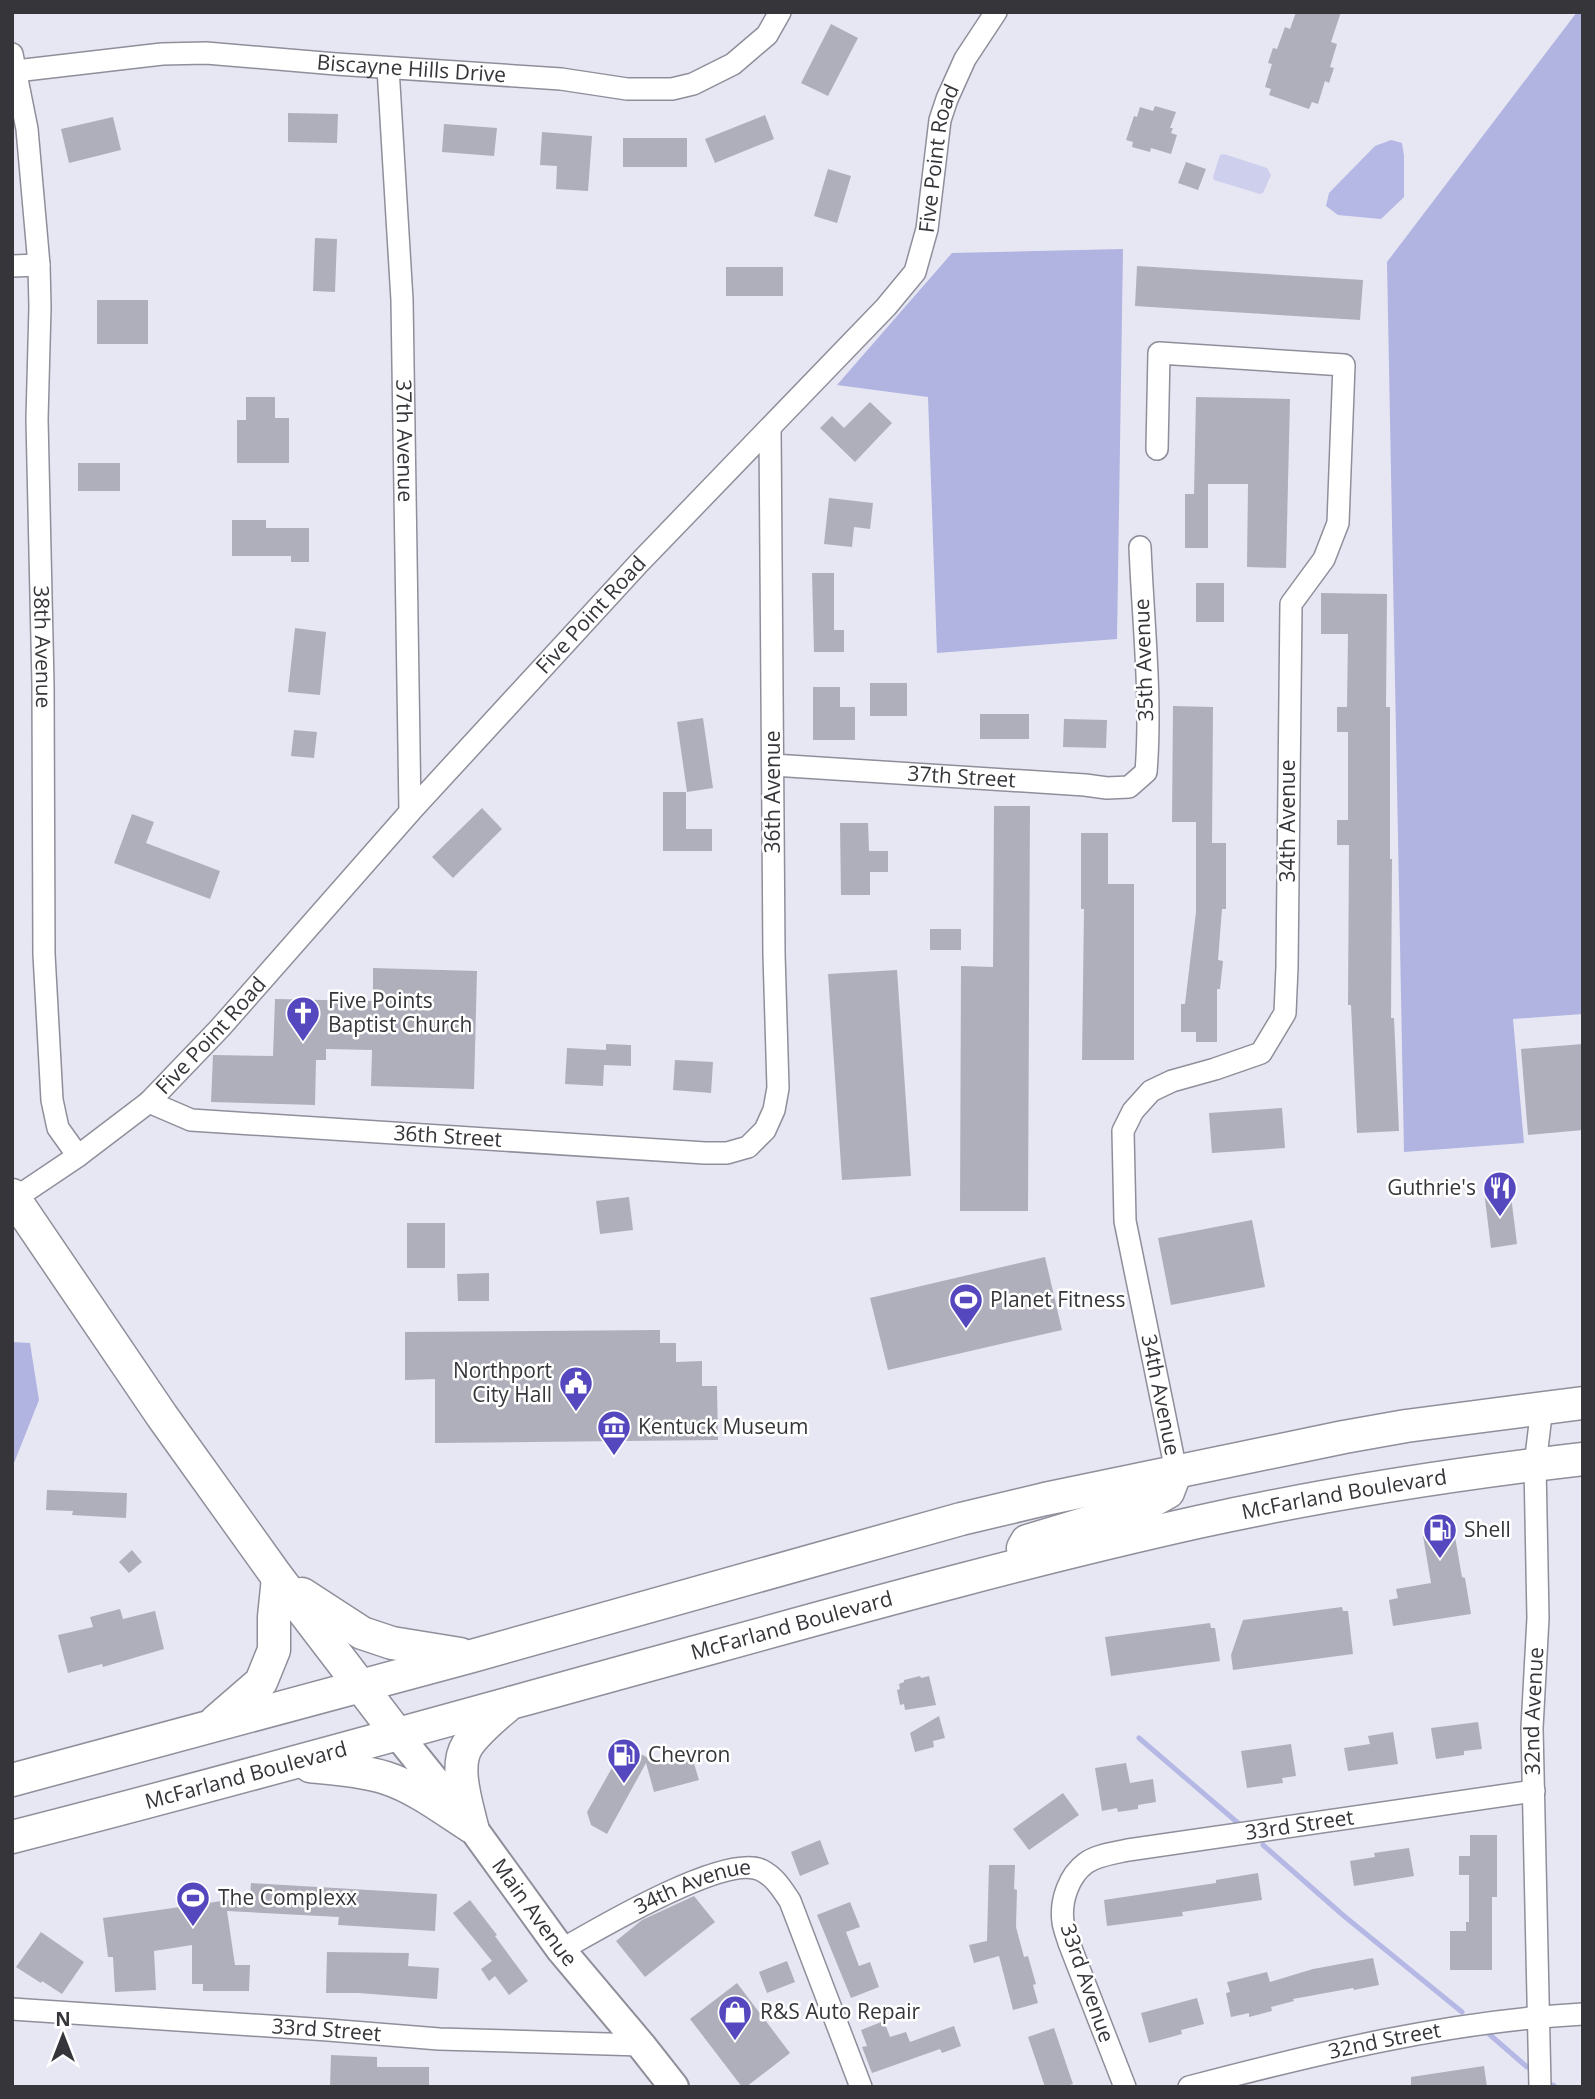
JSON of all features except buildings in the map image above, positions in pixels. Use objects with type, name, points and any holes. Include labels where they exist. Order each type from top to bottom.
[{"type":"highway","points":[[13,1197],[162,1416],[278,1578],[398,1735]]},
{"type":"highway","points":[[12,1780],[472,1656],[961,1519],[1079,1491],[1381,1430],[1583,1403]]},
{"type":"highway","name":"McFarland Boulevard","points":[[12,1837],[398,1735],[510,1702],[1011,1567],[1198,1522],[1396,1485],[1583,1459]]},
{"type":"highway","points":[[1011,1567],[1027,1541],[1143,1506],[1168,1492],[1176,1471]]},
{"type":"highway","points":[[278,1578],[362,1633],[391,1643],[472,1656]]},
{"type":"highway","points":[[209,1727],[261,1682],[274,1650],[278,1578]]},
{"type":"highway","points":[[472,1828],[463,1785],[465,1749],[480,1730],[510,1702]]},
{"type":"highway","points":[[287,1765],[352,1770],[387,1778],[420,1794],[472,1828]]},
{"type":"main road","name":"Main Avenue","points":[[398,1735],[472,1828],[561,1950],[674,2087]]},
{"type":"street","name":"Biscayne Hills Drive","points":[[14,63],[206,53],[561,79],[628,89],[672,89],[693,84],[733,64],[766,35],[780,12]]},
{"type":"street","name":"Five Point Road","points":[[78,1156],[149,1102],[220,1028],[410,813],[639,564],[886,307],[915,272],[927,229],[940,120],[965,59],[996,12]]},
{"type":"street","name":"38th Avenue","points":[[14,63],[27,129],[40,307],[37,419],[43,684],[44,954],[52,1100],[58,1128],[78,1156]]},
{"type":"street","name":"37th Avenue","points":[[388,68],[402,300],[410,813]]},
{"type":"street","points":[[12,266],[38,265]]},
{"type":"street","name":"34th Avenue","points":[[1157,449],[1159,354],[1344,365],[1338,523],[1324,559],[1292,604],[1284,1013],[1261,1053],[1172,1081],[1151,1091],[1133,1111],[1123,1130],[1125,1221],[1176,1471]]},
{"type":"street","name":"36th Avenue","points":[[748,1147],[765,1130],[775,1110],[778,1088],[770,428]]},
{"type":"street","name":"35th Avenue","points":[[1140,547],[1147,704],[1146,772]]},
{"type":"street","name":"37th Street","points":[[773,765],[1107,788],[1129,787],[1146,772]]},
{"type":"street","name":"36th Street","points":[[149,1102],[191,1120],[705,1153],[727,1153],[748,1147]]},
{"type":"street","points":[[13,1197],[78,1156]]},
{"type":"street","name":"32nd Avenue","points":[[1540,2087],[1532,1728],[1538,1618],[1535,1465],[1542,1407]]},
{"type":"street","name":"33rd Street","points":[[1072,1878],[1086,1862],[1128,1850],[1534,1791]]},
{"type":"street","name":"34th Avenue","points":[[561,1950],[615,1919],[716,1872],[738,1867],[760,1869],[779,1883],[790,1901],[861,2087]]},
{"type":"street","name":"33rd Avenue","points":[[1072,1878],[1064,1899],[1063,1921],[1125,2087]]},
{"type":"street","name":"33rd Street","points":[[12,2009],[439,2039],[641,2045]]},
{"type":"street","name":"32nd Street","points":[[1189,2087],[1290,2060],[1400,2036],[1539,2017],[1583,2014]]},
{"type":"shaded area","points":[[1577,12],[1583,12],[1583,1014],[1513,1019],[1524,1143],[1404,1152],[1387,262]]},
{"type":"shaded area","points":[[1391,140],[1402,143],[1404,197],[1381,219],[1338,215],[1326,206],[1329,193],[1375,146]]},
{"type":"shaded area","points":[[1220,155],[1267,168],[1271,175],[1263,193],[1214,180]]},
{"type":"shaded area","points":[[1123,249],[1117,639],[937,653],[928,397],[837,385],[952,253]]},
{"type":"shaded area","points":[[12,1342],[30,1343],[39,1400],[14,1463],[12,1463]]},
{"type":"waterway","points":[[1139,1738],[1238,1823]]},
{"type":"waterway","points":[[1263,1845],[1344,1916],[1462,2012]]},
{"type":"waterway","points":[[1489,2034],[1527,2067]]},
{"type":"place","name":"Five Points Baptist Church","points":[[303,1043]]},
{"type":"place","name":"Guthrie's","points":[[1500,1218]]},
{"type":"place","name":"Planet Fitness","points":[[966,1330]]},
{"type":"place","name":"Northport City Hall","points":[[576,1413]]},
{"type":"place","name":"Kentuck Museum","points":[[614,1457]]},
{"type":"place","name":"Shell","points":[[1440,1560]]},
{"type":"place","name":"Chevron","points":[[624,1785]]},
{"type":"place","name":"The Complexx","points":[[193,1928]]},
{"type":"place","name":"R&S Auto Repair","points":[[735,2042]]}]
